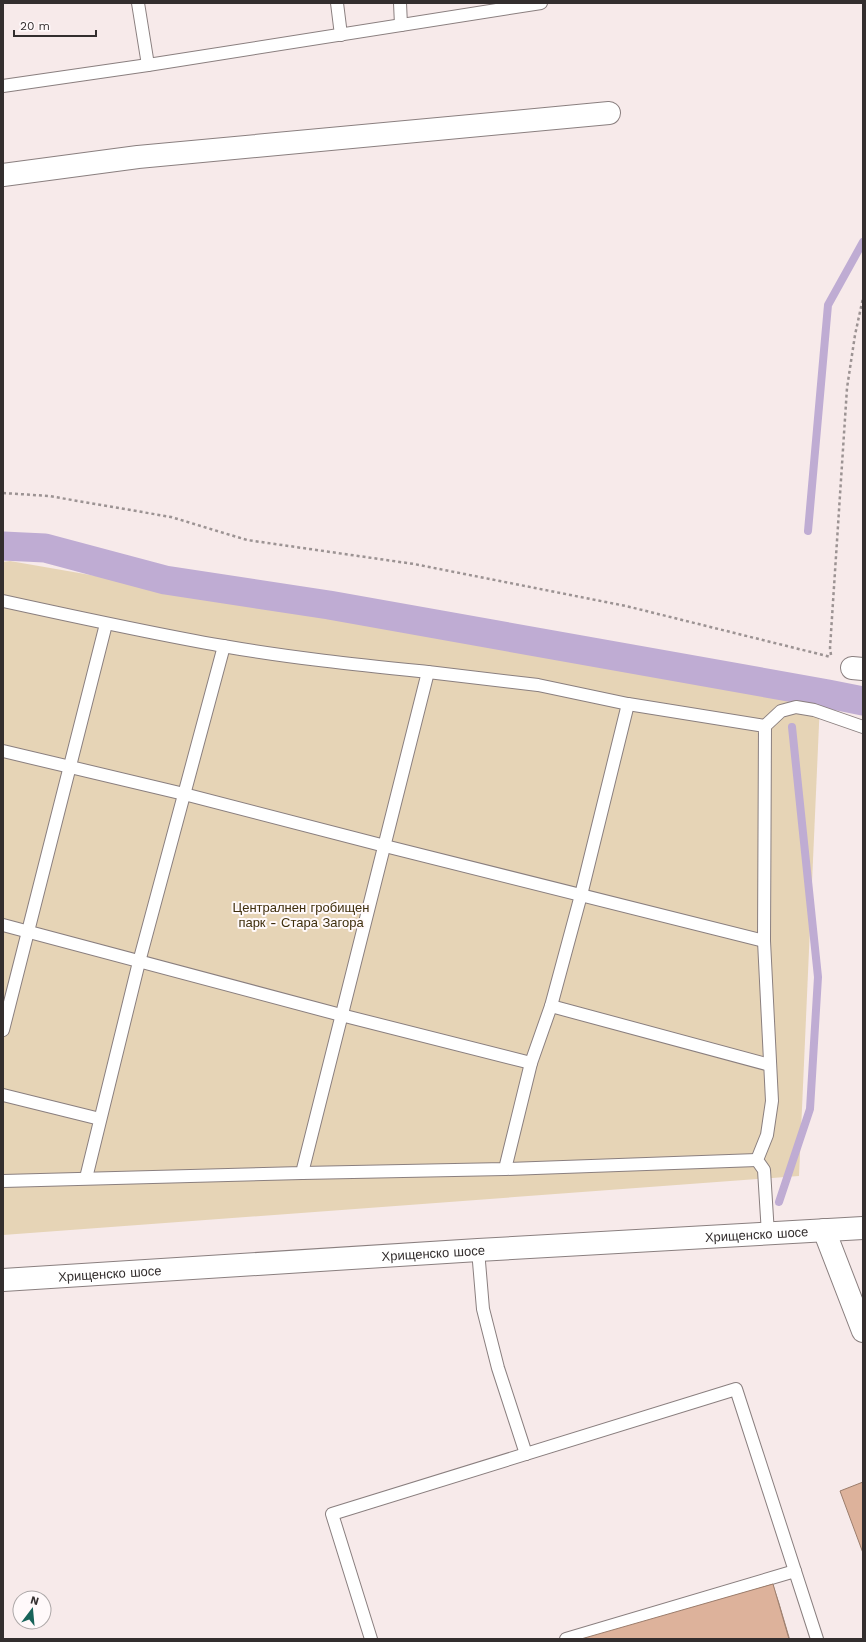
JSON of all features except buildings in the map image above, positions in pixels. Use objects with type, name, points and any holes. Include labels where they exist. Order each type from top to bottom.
[{"type":"street","points":[[3,175],[138,157],[608,113]]},
{"type":"street","name":"Хрищенско шосе","points":[[3,1280],[478,1250],[863,1228]]},
{"type":"street","points":[[824,1230],[863,1331]]},
{"type":"lane","points":[[138,3],[148,65]]},
{"type":"lane","points":[[338,3],[341,35]]},
{"type":"lane","points":[[400,3],[401,25]]},
{"type":"lane","points":[[3,86],[148,65],[541,3]]},
{"type":"lane","points":[[3,601],[106,624],[224,646],[323,661],[538,685],[628,704],[765,726]]},
{"type":"lane","points":[[3,1030],[106,624]]},
{"type":"lane","points":[[86,1178],[139,962],[224,646]]},
{"type":"lane","points":[[302,1172],[428,672]]},
{"type":"lane","points":[[505,1169],[531,1063],[551,1006],[581,895],[628,704]]},
{"type":"lane","points":[[757,1160],[767,1135],[772,1102],[764,941],[765,726],[781,711],[796,707],[814,710],[863,727]]},
{"type":"lane","points":[[3,751],[184,794],[764,941]]},
{"type":"lane","points":[[3,925],[341,1015],[531,1063]]},
{"type":"lane","points":[[551,1006],[770,1065]]},
{"type":"lane","points":[[3,1095],[100,1119]]},
{"type":"lane","points":[[3,1182],[86,1178],[302,1172],[505,1169],[757,1160]]},
{"type":"lane","points":[[757,1160],[764,1170],[768,1234]]},
{"type":"lane","points":[[478,1250],[483,1309],[498,1368],[526,1454]]},
{"type":"lane","points":[[371,1639],[332,1514],[736,1389],[817,1639]]},
{"type":"lane","points":[[566,1639],[795,1571]]},
{"type":"path","points":[[857,668],[837,664],[831,657],[830,648],[847,388],[855,335],[863,298]]},
{"type":"path","points":[[3,493],[49,496],[171,516],[247,540],[414,564],[626,606],[831,657]]},
{"type":"green space","name":"Централнен гробищен парк - Стара Загора","points":[[10,561],[820,702],[799,1176],[3,1235],[3,562]]},
{"type":"waterway","points":[[808,531],[828,305],[863,242]]},
{"type":"waterway","points":[[3,546],[45,548],[165,580],[329,605],[863,701]]},
{"type":"waterway","points":[[779,1202],[810,1109],[818,977],[792,727]]}]
